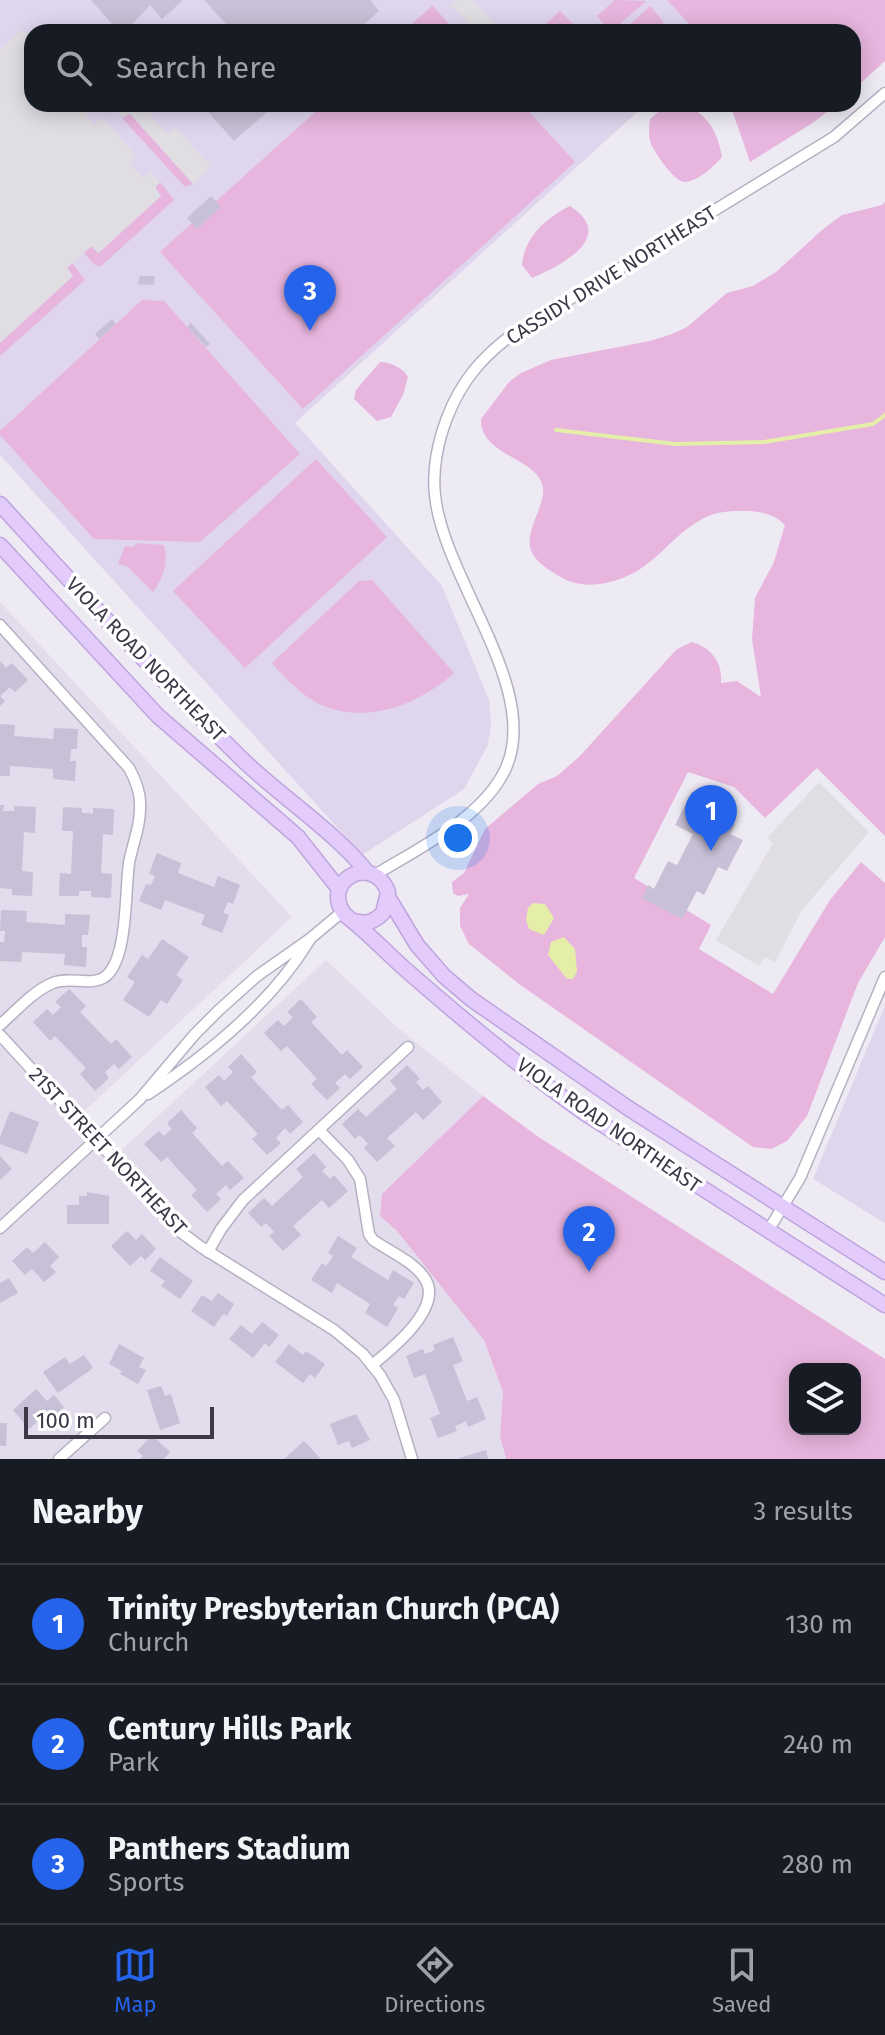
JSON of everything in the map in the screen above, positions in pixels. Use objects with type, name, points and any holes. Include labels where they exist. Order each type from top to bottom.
[{"type":"main road","name":"VIOLA ROAD NORTHEAST","points":[[0,504],[180,697],[248,765],[372,874]]},
{"type":"main road","name":"VIOLA ROAD NORTHEAST","points":[[0,545],[158,716],[298,837],[339,889]]},
{"type":"main road","points":[[354,874],[372,874],[385,886],[387,907],[378,918],[365,923],[346,916],[338,903],[339,889],[354,874]]},
{"type":"main road","name":"VIOLA ROAD NORTHEAST","points":[[388,897],[417,945],[444,976],[471,999],[607,1094],[885,1272]]},
{"type":"main road","name":"VIOLA ROAD NORTHEAST","points":[[346,916],[541,1082],[885,1305]]},
{"type":"street","name":"CASSIDY DRIVE NORTHEAST","points":[[372,874],[466,817],[482,803],[505,769],[514,738],[515,721],[507,686],[446,540],[435,494],[442,432],[470,372],[513,334],[834,137],[885,93]]},
{"type":"street","points":[[0,625],[129,768],[140,804],[138,833],[129,863],[120,943],[112,968],[106,976],[96,981],[63,980],[50,984],[0,1025]]},
{"type":"street","points":[[0,1228],[140,1099],[219,1010],[278,959],[346,916]]},
{"type":"street","points":[[140,1099],[214,1045],[272,991],[311,938]]},
{"type":"street","points":[[768,1231],[800,1178],[885,977]]},
{"type":"street","name":"21ST STREET NORTHEAST","points":[[0,1035],[191,1240],[334,1330],[372,1365],[394,1400],[412,1459]]},
{"type":"street","points":[[208,1252],[237,1206],[408,1047]]},
{"type":"street","points":[[319,1130],[348,1160],[360,1179],[369,1234],[373,1240],[418,1270],[429,1290],[428,1300],[412,1328],[372,1365]]},
{"type":"street","points":[[59,1459],[105,1418]]},
{"type":"shaded area","points":[[0,0],[667,0],[689,24],[24,24],[24,112],[637,112],[295,423],[442,586],[489,700],[491,723],[488,745],[464,789],[362,855],[0,455]]},
{"type":"shaded area","points":[[457,0],[473,0],[495,24],[468,24],[451,5]]},
{"type":"shaded area","points":[[615,0],[646,1],[620,24],[604,24],[597,16]]},
{"type":"shaded area","points":[[667,0],[885,0],[885,61],[861,83],[861,24],[689,24]]},
{"type":"shaded area","points":[[432,6],[449,24],[412,24]]},
{"type":"shaded area","points":[[650,6],[664,22],[662,24],[631,24]]},
{"type":"shaded area","points":[[560,11],[573,24],[546,24]]},
{"type":"shaded area","points":[[23,29],[24,112],[84,112],[95,124],[103,118],[136,156],[129,163],[143,178],[150,171],[160,182],[155,187],[161,196],[98,253],[91,246],[67,268],[73,276],[0,343],[0,50]]},
{"type":"shaded area","points":[[117,112],[148,112],[168,134],[176,128],[211,167],[193,184],[130,114],[122,118]]},
{"type":"shaded area","points":[[315,112],[529,112],[575,162],[303,409],[160,252]]},
{"type":"shaded area","points":[[658,112],[696,112],[711,127],[722,157],[696,179],[681,181],[671,173],[650,141],[650,119]]},
{"type":"shaded area","points":[[733,112],[827,112],[814,122],[750,162]]},
{"type":"shaded area","points":[[130,113],[193,184],[185,187],[122,118]]},
{"type":"shaded area","points":[[160,182],[174,200],[101,266],[95,265],[84,253],[92,246],[99,253],[161,196],[155,187]]},
{"type":"shaded area","points":[[885,202],[885,836],[817,768],[765,818],[734,787],[688,772],[634,878],[711,925],[699,949],[773,994],[830,900],[861,862],[885,883],[885,937],[858,983],[807,1116],[787,1141],[771,1149],[753,1147],[519,984],[469,944],[460,926],[460,908],[469,894],[458,896],[453,893],[452,882],[464,873],[485,829],[538,784],[557,776],[579,757],[677,649],[692,642],[705,648],[718,663],[721,683],[737,681],[761,697],[752,639],[755,598],[774,562],[785,525],[772,516],[758,512],[716,514],[693,525],[649,563],[623,578],[599,584],[572,582],[546,568],[531,551],[531,532],[543,495],[539,478],[490,441],[483,431],[481,419],[509,382],[521,373],[551,360],[650,341],[687,327],[727,293],[753,286],[776,272],[842,215]]},
{"type":"shaded area","points":[[570,206],[583,218],[588,229],[586,239],[569,258],[532,278],[522,265],[527,246],[545,223]]},
{"type":"shaded area","points":[[72,263],[85,280],[0,356],[0,343],[73,276],[67,268]]},
{"type":"shaded area","points":[[142,300],[164,301],[300,454],[200,542],[94,539],[0,435],[0,431]]},
{"type":"shaded area","points":[[380,362],[396,366],[408,377],[403,395],[391,417],[377,421],[354,399],[356,390]]},
{"type":"shaded area","points":[[316,459],[387,537],[245,668],[173,591]]},
{"type":"shaded area","points":[[138,543],[164,545],[164,570],[153,592],[127,566],[118,564],[125,546],[133,547]]},
{"type":"shaded area","points":[[372,580],[454,673],[422,696],[385,710],[346,712],[327,707],[289,682],[272,663],[359,581]]},
{"type":"shaded area","points":[[0,602],[292,917],[77,1118],[113,1158],[326,960],[398,1028],[483,1096],[382,1194],[380,1216],[397,1231],[484,1340],[503,1392],[500,1436],[506,1459],[0,1459]]},
{"type":"shaded area","points":[[819,782],[869,832],[802,910],[775,962],[765,957],[759,966],[716,940],[773,843],[767,838]]},
{"type":"shaded area","points":[[533,903],[545,904],[554,918],[544,935],[529,929],[526,920],[528,908]]},
{"type":"shaded area","points":[[564,937],[575,949],[577,972],[573,979],[567,979],[548,955],[551,942]]},
{"type":"shaded area","points":[[885,1005],[885,1223],[813,1179]]},
{"type":"shaded area","points":[[483,1096],[537,1136],[885,1359],[885,1459],[506,1459],[500,1436],[503,1392],[484,1340],[397,1231],[380,1216],[382,1194]]},
{"type":"building","points":[[91,0],[183,0],[162,19],[150,5],[132,24],[112,24]]},
{"type":"building","points":[[204,0],[370,0],[379,11],[365,24],[226,24]]},
{"type":"building","points":[[208,112],[267,112],[234,141]]},
{"type":"building","points":[[211,196],[221,207],[197,229],[187,218]]},
{"type":"building","points":[[140,276],[155,276],[154,285],[138,284]]},
{"type":"building","points":[[112,319],[116,324],[99,339],[95,334]]},
{"type":"building","points":[[191,323],[210,344],[206,347],[187,327]]},
{"type":"building","points":[[0,661],[6,668],[12,663],[28,680],[15,692],[10,687],[0,696]]},
{"type":"building","points":[[0,724],[15,725],[14,736],[53,739],[54,728],[78,729],[77,749],[71,749],[70,761],[76,761],[75,781],[53,779],[53,769],[10,766],[10,776],[0,776]]},
{"type":"building","points":[[692,792],[724,808],[719,817],[735,825],[730,834],[743,840],[727,871],[718,867],[704,895],[697,891],[682,919],[642,898],[648,885],[654,889],[668,861],[677,865],[693,834],[675,825]]},
{"type":"building","points":[[0,805],[4,805],[3,811],[14,811],[14,806],[36,807],[35,833],[24,832],[22,871],[33,872],[32,896],[12,895],[12,889],[0,888]]},
{"type":"building","points":[[63,807],[82,808],[82,813],[93,814],[93,808],[114,809],[113,835],[103,834],[101,873],[112,874],[111,898],[91,897],[91,891],[79,891],[79,896],[59,896],[60,873],[71,874],[73,831],[62,831]]},
{"type":"building","points":[[157,853],[181,863],[178,873],[214,887],[218,876],[240,885],[233,904],[228,902],[223,913],[229,915],[222,933],[201,925],[205,915],[165,900],[161,910],[139,901],[146,884],[151,885],[155,876],[149,874]]},
{"type":"building","points":[[1,910],[27,911],[26,922],[65,925],[65,914],[90,915],[88,935],[82,935],[82,947],[87,947],[86,967],[64,965],[65,954],[22,952],[21,962],[0,961],[0,942],[4,942],[5,931],[0,931]]},
{"type":"building","points":[[162,939],[189,957],[176,975],[183,980],[167,1004],[161,1000],[149,1017],[123,1000],[135,982],[127,977],[142,955],[148,959]]},
{"type":"building","points":[[69,989],[86,1006],[80,1012],[111,1044],[116,1039],[132,1057],[119,1069],[114,1064],[105,1072],[109,1078],[95,1091],[80,1074],[86,1068],[55,1036],[50,1041],[33,1022],[47,1009],[53,1015],[61,1007],[55,1002]]},
{"type":"building","points":[[301,999],[317,1017],[311,1022],[342,1055],[347,1050],[363,1067],[350,1079],[345,1074],[335,1083],[340,1088],[327,1100],[311,1084],[317,1079],[287,1046],[281,1051],[264,1033],[278,1020],[284,1026],[293,1017],[287,1012]]},
{"type":"building","points":[[241,1054],[257,1072],[251,1077],[282,1110],[288,1105],[303,1122],[290,1134],[285,1128],[276,1138],[281,1143],[267,1155],[252,1139],[258,1134],[227,1101],[221,1106],[205,1087],[219,1075],[224,1081],[233,1072],[228,1067]]},
{"type":"building","points":[[407,1065],[420,1079],[416,1082],[423,1090],[428,1086],[442,1102],[423,1120],[416,1112],[387,1138],[395,1146],[377,1162],[364,1148],[368,1144],[364,1139],[359,1135],[355,1139],[342,1124],[358,1109],[366,1117],[397,1089],[390,1081]]},
{"type":"building","points":[[181,1110],[197,1128],[192,1133],[222,1166],[228,1161],[244,1178],[230,1190],[226,1185],[216,1194],[221,1199],[207,1212],[191,1195],[197,1190],[167,1157],[161,1162],[144,1144],[159,1131],[164,1136],[172,1129],[167,1123]]},
{"type":"building","points":[[10,1111],[39,1122],[27,1154],[0,1144]]},
{"type":"building","points":[[314,1153],[326,1167],[322,1171],[330,1179],[334,1175],[348,1191],[329,1208],[322,1200],[293,1226],[301,1235],[283,1251],[269,1236],[274,1232],[266,1223],[261,1227],[248,1213],[264,1198],[272,1206],[303,1177],[296,1169]]},
{"type":"building","points":[[0,1156],[12,1169],[0,1180]]},
{"type":"building","points":[[87,1192],[109,1196],[109,1224],[67,1224],[67,1205],[79,1205],[79,1196],[87,1196]]},
{"type":"building","points":[[127,1231],[136,1240],[142,1234],[156,1249],[145,1260],[141,1256],[130,1266],[111,1246]]},
{"type":"building","points":[[338,1236],[357,1248],[351,1257],[388,1280],[393,1270],[414,1283],[404,1299],[399,1296],[393,1305],[398,1308],[387,1327],[365,1313],[370,1304],[337,1283],[332,1293],[311,1280],[322,1263],[326,1266],[330,1261],[333,1256],[328,1253]]},
{"type":"building","points":[[45,1242],[59,1257],[50,1266],[56,1272],[44,1282],[32,1269],[25,1275],[12,1261],[27,1247],[33,1253]]},
{"type":"building","points":[[160,1257],[193,1281],[180,1299],[161,1286],[165,1281],[150,1271]]},
{"type":"building","points":[[9,1278],[18,1293],[0,1303],[0,1283]]},
{"type":"building","points":[[218,1293],[234,1304],[227,1316],[223,1314],[214,1327],[191,1311],[202,1295],[212,1301]]},
{"type":"building","points":[[262,1322],[279,1335],[269,1347],[265,1343],[253,1358],[229,1339],[241,1325],[252,1334]]},
{"type":"building","points":[[453,1337],[463,1361],[453,1365],[467,1401],[477,1397],[486,1419],[468,1427],[466,1421],[455,1426],[457,1431],[438,1438],[430,1418],[440,1414],[425,1374],[414,1378],[406,1356],[423,1349],[425,1354],[435,1350],[433,1345]]},
{"type":"building","points":[[119,1344],[144,1358],[139,1367],[146,1370],[138,1384],[109,1364]]},
{"type":"building","points":[[289,1344],[303,1355],[306,1351],[325,1364],[315,1378],[310,1374],[303,1383],[275,1362]]},
{"type":"building","points":[[84,1355],[93,1368],[58,1393],[43,1372],[65,1357],[70,1364]]},
{"type":"building","points":[[161,1386],[165,1396],[171,1394],[180,1423],[160,1430],[147,1390]]},
{"type":"building","points":[[36,1389],[47,1401],[54,1395],[64,1407],[49,1421],[44,1416],[29,1429],[13,1410]]},
{"type":"building","points":[[356,1414],[370,1440],[352,1448],[349,1441],[338,1445],[330,1424]]},
{"type":"building","points":[[0,1423],[7,1423],[6,1446],[0,1446]]},
{"type":"building","points":[[152,1435],[170,1452],[164,1459],[140,1459],[143,1456],[137,1451]]},
{"type":"building","points":[[304,1441],[321,1459],[284,1459]]},
{"type":"building","points":[[486,1450],[488,1459],[459,1459],[459,1458]]},
{"type":"waterway","points":[[556,430],[675,444],[764,442],[873,424],[885,415]]},
{"type":"place","name":"Panthers Stadium","points":[[310,331]]},
{"type":"place","name":"Trinity Presbyterian Church (PCA)","points":[[711,851]]},
{"type":"place","name":"Century Hills Park","points":[[589,1272]]}]
